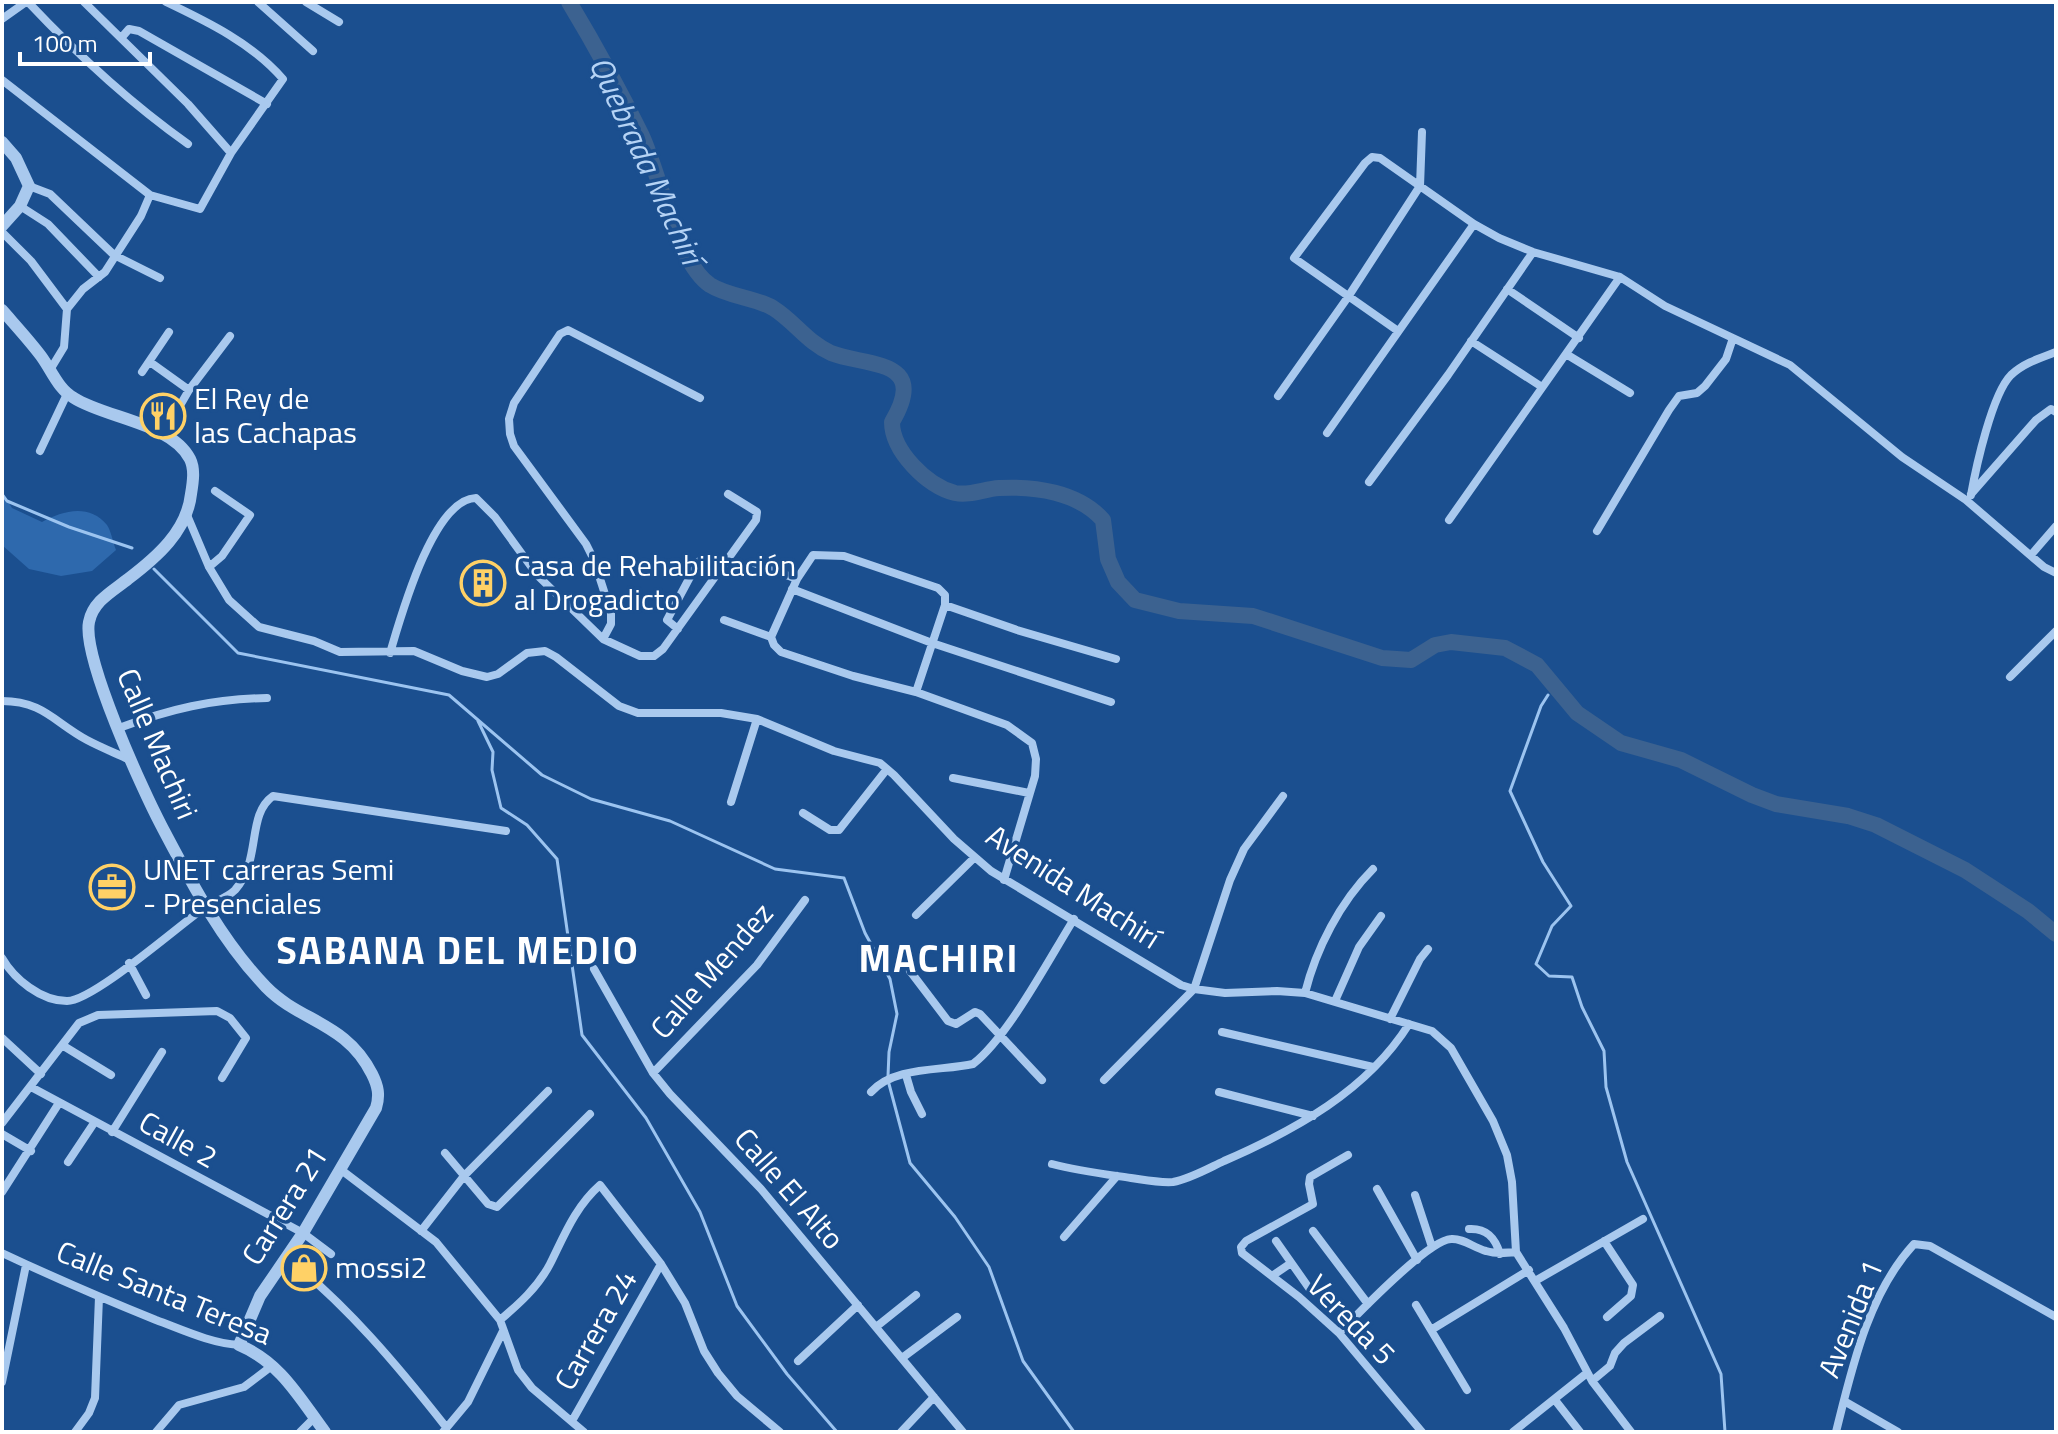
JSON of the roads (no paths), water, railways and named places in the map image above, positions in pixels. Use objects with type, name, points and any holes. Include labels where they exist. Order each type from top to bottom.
[{"type":"street","points":[[2,19],[27,2],[140,109],[188,144]]},
{"type":"street","points":[[84,2],[188,104],[231,153]]},
{"type":"street","points":[[2,80],[150,195],[200,209],[231,153],[283,79],[271,65],[228,34],[166,2]]},
{"type":"street","points":[[258,2],[313,51]]},
{"type":"street","points":[[306,2],[339,22]]},
{"type":"street","points":[[122,37],[129,29],[134,29],[267,104]]},
{"type":"street","points":[[1278,396],[1348,297],[1420,186],[1422,132]]},
{"type":"street","points":[[2,142],[16,158],[29,186],[50,194],[114,255],[160,278]]},
{"type":"street","points":[[1398,331],[1294,258],[1372,157],[1380,158],[1499,238],[1533,252],[1620,277],[1665,306],[1790,365],[1902,457],[1968,497],[2044,567],[2056,573]]},
{"type":"street","points":[[2,226],[20,206],[29,186]]},
{"type":"street","points":[[50,370],[64,347],[67,309],[83,289],[105,272],[141,216],[150,195]]},
{"type":"street","points":[[20,206],[48,224],[99,277]]},
{"type":"street","points":[[1327,433],[1474,224]]},
{"type":"street","points":[[2,232],[31,261],[67,309]]},
{"type":"street","points":[[1369,482],[1533,252]]},
{"type":"street","points":[[1449,520],[1620,277]]},
{"type":"street","points":[[1507,289],[1579,338]]},
{"type":"street","points":[[2,310],[67,394],[92,407],[148,426],[180,446],[192,462],[187,515]]},
{"type":"street","points":[[603,639],[611,624],[604,584],[586,544],[514,446],[509,419],[514,403],[560,334],[568,330],[700,398]]},
{"type":"street","points":[[142,372],[169,332]]},
{"type":"street","points":[[163,435],[189,390],[230,336]]},
{"type":"street","points":[[1597,531],[1669,410],[1679,396],[1697,393],[1717,374],[1733,338]]},
{"type":"street","points":[[1471,341],[1542,387]]},
{"type":"street","points":[[1968,497],[1981,450],[2008,378],[2021,367],[2056,352]]},
{"type":"street","points":[[1566,354],[1630,393]]},
{"type":"street","points":[[150,362],[189,390]]},
{"type":"street","points":[[40,451],[67,394]]},
{"type":"street","points":[[1968,497],[2036,420],[2053,410]]},
{"type":"street","points":[[209,567],[222,556],[250,515],[215,491]]},
{"type":"street","points":[[390,653],[434,533],[451,510],[467,498],[476,498],[485,505],[538,576],[603,639],[626,651],[654,656],[663,649],[756,520],[757,512],[728,494]]},
{"type":"street","name":"Avenida Machirí","points":[[187,515],[209,567],[229,600],[259,627],[314,641],[340,652],[414,651],[462,671],[487,677],[498,674],[527,653],[545,651],[610,700],[638,713],[721,713],[757,719],[834,751],[880,763],[974,858],[1004,880],[1164,975],[1194,989],[1225,993],[1305,993],[1432,1031],[1451,1048],[1493,1121],[1510,1169],[1516,1252]]},
{"type":"street","name":"Calle Machiri","points":[[187,515],[160,552],[95,605],[89,622],[89,634],[96,666],[128,759],[205,907],[269,989],[319,1020],[353,1047],[367,1064],[380,1096]]},
{"type":"street","points":[[2031,555],[2056,526]]},
{"type":"street","points":[[916,692],[945,605],[945,595],[938,588],[844,556],[813,555],[797,579],[771,637],[781,652],[980,713],[1022,733],[1032,743],[1036,759],[1035,776],[1004,880]]},
{"type":"street","points":[[678,629],[667,620],[698,562],[705,557],[724,565]]},
{"type":"street","points":[[754,563],[797,579]]},
{"type":"street","points":[[792,589],[932,643],[1111,702]]},
{"type":"street","points":[[945,605],[1116,659]]},
{"type":"street","points":[[724,620],[771,637]]},
{"type":"street","points":[[2010,677],[2056,631]]},
{"type":"street","points":[[119,728],[154,715],[212,701],[267,698]]},
{"type":"street","points":[[2,701],[37,707],[86,740],[128,759]]},
{"type":"street","points":[[731,802],[757,719]]},
{"type":"street","points":[[803,813],[830,830],[839,830],[887,769]]},
{"type":"street","points":[[953,778],[1029,793]]},
{"type":"street","points":[[2,958],[5,969],[45,994],[69,1001],[97,989],[205,907],[233,892],[245,877],[252,860],[258,817],[264,802],[273,796],[506,831]]},
{"type":"street","points":[[1104,1080],[1194,989],[1230,880],[1244,849],[1283,796]]},
{"type":"street","points":[[916,915],[974,858]]},
{"type":"street","points":[[1305,993],[1316,958],[1339,914],[1373,869]]},
{"type":"street","name":"Calle Mendez","points":[[653,1073],[757,965],[805,900]]},
{"type":"street","points":[[1335,1001],[1359,947],[1381,916]]},
{"type":"street","points":[[871,1092],[879,1083],[893,1077],[973,1064],[999,1035],[1074,919]]},
{"type":"street","points":[[1390,1019],[1428,949]]},
{"type":"street","points":[[129,963],[146,995]]},
{"type":"street","name":"Calle El Alto","points":[[594,969],[653,1073],[761,1189],[963,1432]]},
{"type":"street","points":[[910,971],[948,1021],[956,1024],[975,1012],[1042,1080]]},
{"type":"street","points":[[2,1123],[79,1023],[98,1015],[217,1011],[230,1018],[246,1038],[222,1078]]},
{"type":"street","points":[[1052,1164],[1098,1175],[1177,1181],[1245,1152],[1313,1116],[1364,1079],[1398,1042],[1409,1024]]},
{"type":"street","points":[[1222,1032],[1373,1067]]},
{"type":"street","points":[[2,1038],[41,1074]]},
{"type":"street","points":[[62,1045],[111,1075]]},
{"type":"street","points":[[112,1132],[162,1052]]},
{"type":"street","points":[[906,1075],[922,1114]]},
{"type":"street","name":"Calle 2","points":[[31,1087],[150,1156],[303,1233],[331,1254]]},
{"type":"street","points":[[421,1231],[464,1176],[548,1091]]},
{"type":"street","points":[[1219,1092],[1313,1116]]},
{"type":"street","name":"Carrera 21","points":[[239,1345],[260,1296],[303,1233],[380,1096]]},
{"type":"street","points":[[2,1192],[59,1103]]},
{"type":"street","points":[[445,1153],[488,1204],[497,1207],[590,1114]]},
{"type":"street","points":[[68,1162],[94,1123]]},
{"type":"street","points":[[2,1134],[31,1151]]},
{"type":"street","name":"Vereda 5","points":[[1348,1155],[1310,1177],[1313,1204],[1246,1241],[1241,1247],[1242,1253],[1339,1333],[1422,1432]]},
{"type":"street","points":[[340,1169],[436,1242],[500,1320],[518,1370],[532,1388],[584,1432]]},
{"type":"street","points":[[1064,1237],[1117,1176]]},
{"type":"street","points":[[500,1320],[526,1298],[549,1267],[562,1236],[583,1203],[600,1185],[661,1264],[685,1303],[704,1351],[718,1373],[737,1396],[780,1432]]},
{"type":"street","points":[[1377,1189],[1417,1260]]},
{"type":"street","points":[[1415,1195],[1432,1247]]},
{"type":"street","points":[[1535,1281],[1643,1219]]},
{"type":"street","points":[[1469,1229],[1488,1232],[1500,1254]]},
{"type":"street","points":[[1313,1231],[1368,1304]]},
{"type":"street","points":[[1339,1333],[1417,1260],[1446,1239],[1456,1239],[1500,1254],[1516,1252],[1579,1353],[1590,1377],[1631,1432]]},
{"type":"street","points":[[1276,1241],[1309,1288]]},
{"type":"street","points":[[1604,1241],[1633,1285],[1631,1296],[1607,1317]]},
{"type":"street","name":"Avenida 1","points":[[1836,1432],[1862,1341],[1881,1293],[1901,1258],[1914,1244],[1930,1246],[2056,1317]]},
{"type":"street","name":"Calle Santa Teresa","points":[[2,1253],[99,1297],[200,1337],[239,1345],[258,1353],[273,1365],[325,1432]]},
{"type":"street","points":[[286,1257],[309,1275],[395,1363],[445,1430],[468,1402],[503,1331]]},
{"type":"street","points":[[1272,1276],[1291,1263]]},
{"type":"street","name":"Carrera 24","points":[[572,1421],[661,1264]]},
{"type":"street","points":[[2,1382],[26,1265]]},
{"type":"street","points":[[1431,1330],[1529,1270]]},
{"type":"street","points":[[876,1327],[916,1295]]},
{"type":"street","points":[[75,1432],[89,1413],[95,1398],[99,1297]]},
{"type":"street","points":[[798,1361],[858,1305]]},
{"type":"street","points":[[1416,1305],[1467,1390]]},
{"type":"street","points":[[1513,1432],[1555,1400],[1610,1366],[1615,1353],[1624,1343],[1660,1316]]},
{"type":"street","points":[[902,1358],[957,1317]]},
{"type":"street","points":[[156,1432],[179,1405],[244,1387],[273,1365]]},
{"type":"street","points":[[901,1432],[934,1397]]},
{"type":"street","points":[[1555,1400],[1580,1432]]},
{"type":"street","points":[[1844,1401],[1898,1432]]},
{"type":"street","points":[[300,1432],[314,1418]]},
{"type":"street","points":[[762,1432],[770,1424]]},
{"type":"waterway","name":"Quebrada Machirí","points":[[569,2],[642,136],[670,217],[698,274],[717,289],[773,308],[815,344],[831,353],[876,364],[899,376],[904,386],[902,401],[892,422],[894,433],[913,466],[933,483],[961,494],[999,488],[1027,488],[1055,493],[1081,503],[1103,520],[1108,559],[1118,582],[1135,600],[1179,611],[1253,616],[1382,658],[1411,660],[1435,645],[1451,642],[1505,648],[1537,665],[1577,713],[1621,743],[1681,760],[1776,804],[1848,816],[1876,825],[1965,870],[2028,911],[2056,934]]},
{"type":"waterway","points":[[2,494],[7,501],[69,527],[132,548]]},
{"type":"waterway","points":[[154,569],[238,653],[449,695],[542,775],[591,799],[670,821],[775,869],[844,878],[865,933],[890,979],[897,1014],[889,1052],[888,1076]]},
{"type":"waterway","points":[[1548,695],[1541,706],[1510,791],[1543,862],[1571,906],[1552,926],[1536,964],[1549,976],[1572,977],[1582,1007],[1604,1051],[1606,1087],[1627,1162],[1721,1374],[1725,1432]]},
{"type":"waterway","points":[[478,721],[493,752],[492,770],[501,808],[527,825],[557,859],[582,1035],[646,1118],[700,1212],[737,1306],[787,1374],[837,1432]]},
{"type":"waterway","points":[[889,1084],[910,1163],[955,1217],[989,1267],[1023,1361],[1074,1432]]},
{"type":"place","name":"El Rey de las Cachapas","points":[[163,416]]},
{"type":"place","name":"Casa de Rehabilitación al Drogadicto","points":[[483,583]]},
{"type":"place","name":"UNET carreras Semi - Presenciales","points":[[112,887]]},
{"type":"place","name":"mossi2","points":[[304,1268]]},
{"type":"district","name":"SABANA DEL MEDIO","points":[[458,951]]},
{"type":"district","name":"MACHIRI","points":[[939,959]]}]
